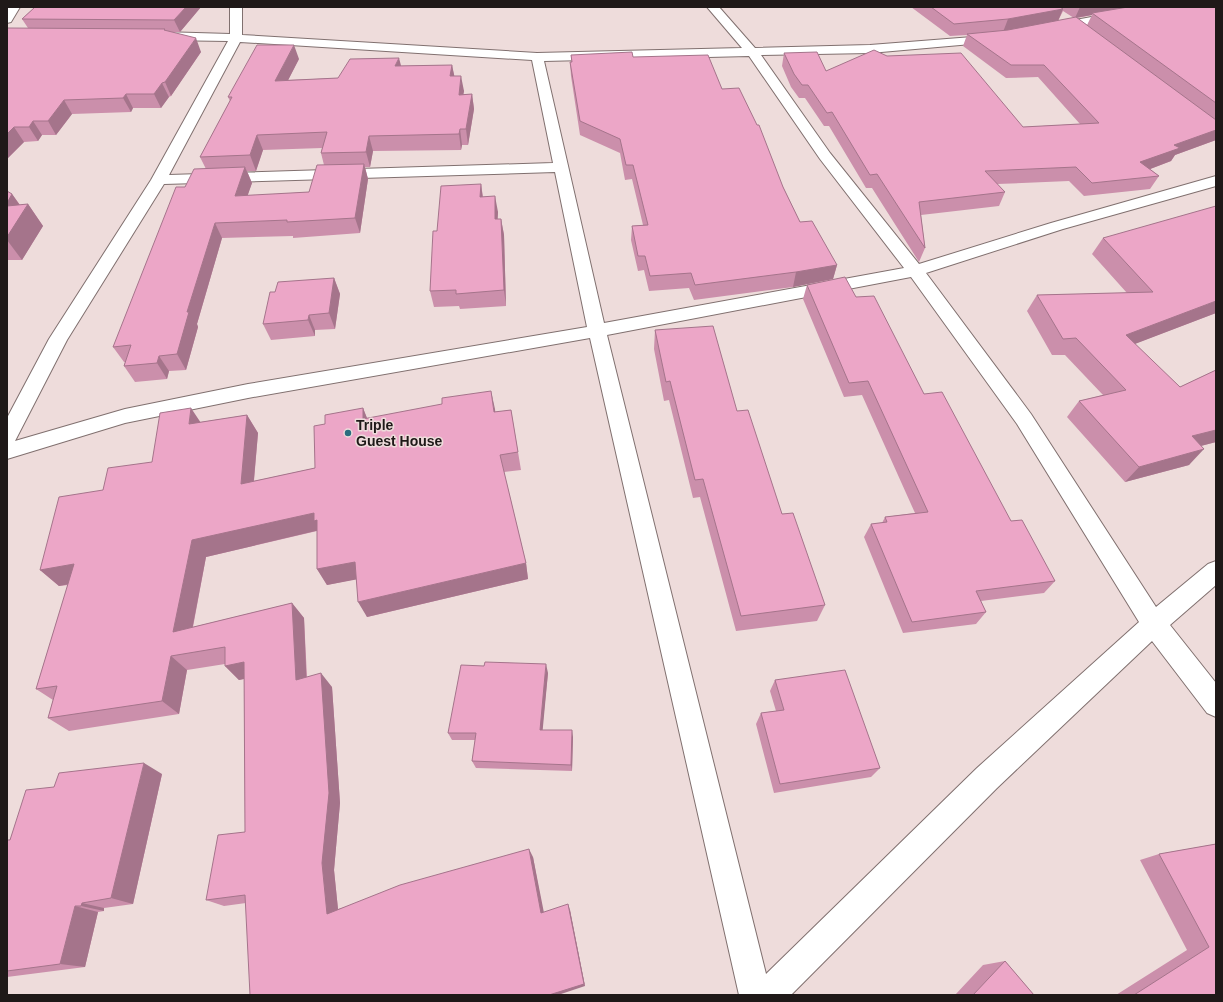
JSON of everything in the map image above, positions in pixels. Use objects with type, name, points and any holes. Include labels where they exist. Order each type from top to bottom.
[{"type":"street","points":[[7,20],[14,7]]},
{"type":"street","points":[[7,437],[58,339],[159,180],[236,38],[236,7]]},
{"type":"street","points":[[713,7],[753,53],[825,156],[915,271],[1024,419],[1153,623],[1216,704]]},
{"type":"street","points":[[1039,31],[1163,7]]},
{"type":"street","points":[[1057,14],[1087,34]]},
{"type":"street","points":[[150,36],[236,38],[537,57],[870,50],[1003,37]]},
{"type":"street","points":[[537,57],[597,331],[755,995]]},
{"type":"street","points":[[159,180],[561,167]]},
{"type":"street","points":[[7,451],[133,415],[248,392],[597,331],[915,271],[1057,226],[1216,181]]},
{"type":"street","points":[[768,995],[1023,743],[1153,623],[1216,571]]},
{"type":"building","points":[[35,7],[186,7],[174,20],[22,19]]},
{"type":"building","points":[[931,7],[1060,7],[1063,9],[1008,19],[954,24]]},
{"type":"building","points":[[1128,7],[1216,7],[1216,103],[1092,13]]},
{"type":"building","points":[[1076,17],[1216,120],[1216,130],[1174,145],[1180,148],[1140,162],[1159,176],[1092,183],[1076,167],[985,171],[1005,192],[919,202],[925,248],[877,174],[870,175],[832,112],[827,113],[808,85],[802,85],[794,74],[784,53],[817,52],[826,71],[874,50],[887,56],[961,53],[1023,127],[1099,123],[1044,65],[1011,65],[967,34],[1008,30]]},
{"type":"building","points":[[7,28],[165,29],[164,30],[196,38],[165,82],[162,83],[154,94],[126,94],[123,98],[64,100],[48,121],[33,121],[29,127],[14,127],[7,134]]},
{"type":"building","points":[[257,45],[294,45],[275,81],[338,78],[350,59],[399,58],[395,66],[452,65],[450,76],[461,76],[459,95],[472,94],[466,129],[460,129],[459,134],[369,136],[366,152],[321,153],[327,132],[257,135],[250,155],[200,157],[232,97],[228,97]]},
{"type":"building","points":[[632,52],[633,57],[708,55],[722,89],[739,88],[757,125],[759,125],[783,187],[800,222],[812,221],[837,265],[796,272],[695,285],[691,273],[650,276],[645,256],[638,256],[632,226],[648,225],[633,165],[626,165],[620,139],[580,121],[570,62],[572,62],[571,55]]},
{"type":"building","points":[[364,164],[355,218],[287,222],[287,220],[215,223],[187,312],[189,312],[177,354],[159,356],[157,363],[124,366],[131,345],[113,347],[176,187],[185,187],[194,169],[245,167],[235,196],[309,192],[317,165]]},
{"type":"building","points":[[481,184],[480,197],[495,196],[495,219],[501,219],[504,290],[456,294],[456,290],[430,291],[433,231],[437,231],[441,186]]},
{"type":"building","points":[[7,191],[12,194],[7,203]]},
{"type":"building","points":[[28,204],[7,237],[7,206]]},
{"type":"building","points":[[1216,206],[1216,301],[1126,335],[1180,387],[1216,370],[1216,430],[1192,436],[1204,449],[1139,467],[1079,401],[1126,390],[1076,338],[1063,339],[1037,295],[1153,292],[1103,238]]},
{"type":"building","points":[[845,277],[856,297],[874,296],[924,394],[942,392],[1011,521],[1022,520],[1055,581],[976,591],[986,612],[912,622],[871,524],[887,522],[885,517],[928,512],[868,381],[849,383],[807,285]]},
{"type":"building","points":[[334,278],[329,313],[309,315],[308,320],[263,324],[270,292],[275,292],[278,282]]},
{"type":"building","points":[[713,326],[737,411],[748,410],[782,514],[793,513],[825,605],[741,616],[703,479],[695,480],[670,381],[666,382],[655,330]]},
{"type":"building","points":[[491,391],[494,412],[511,410],[518,452],[500,455],[526,563],[358,602],[355,562],[317,569],[317,520],[314,521],[314,513],[192,540],[173,632],[292,603],[296,680],[321,673],[329,793],[322,863],[327,914],[400,885],[529,849],[541,913],[568,904],[584,984],[549,995],[250,995],[245,895],[206,900],[218,835],[245,832],[244,662],[225,666],[225,647],[171,656],[162,701],[48,718],[57,686],[36,689],[74,564],[40,570],[59,497],[103,490],[108,468],[152,462],[160,413],[191,408],[189,424],[247,415],[241,484],[315,468],[314,426],[325,424],[325,415],[363,408],[363,419],[442,404],[442,398]]},
{"type":"building","points":[[485,662],[546,664],[540,730],[572,730],[571,765],[472,761],[476,733],[448,733],[461,665],[484,666]]},
{"type":"building","points":[[845,670],[880,768],[780,784],[761,713],[784,710],[775,680]]},
{"type":"building","points":[[144,763],[111,898],[82,903],[81,906],[75,906],[60,964],[7,971],[7,840],[10,840],[26,790],[54,787],[59,773]]},
{"type":"building","points":[[1216,844],[1216,995],[1134,995],[1209,947],[1159,854]]},
{"type":"building","points":[[1005,961],[1034,995],[973,995]]},
{"type":"place","name":"Triple Guest House","points":[[348,433]]}]
